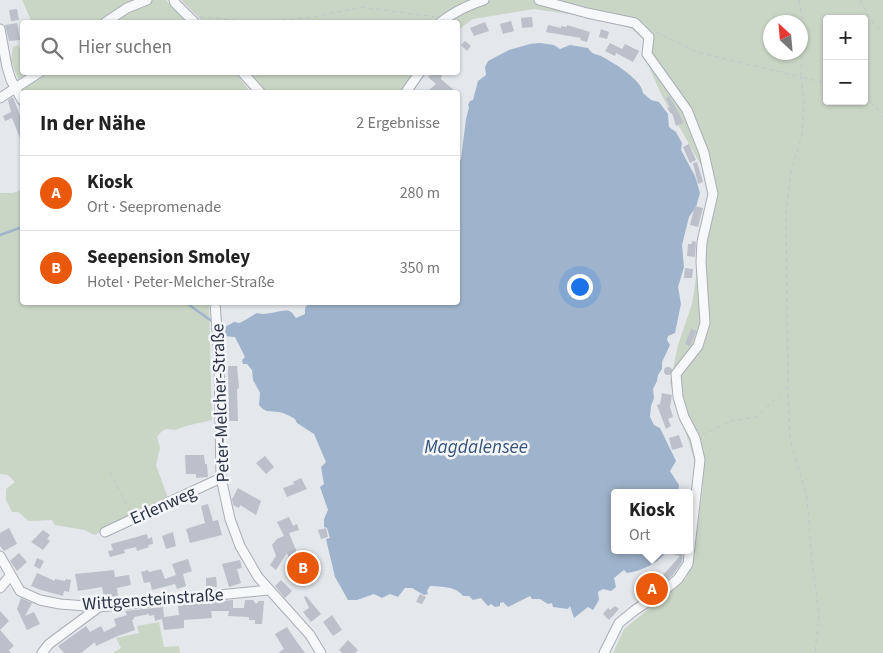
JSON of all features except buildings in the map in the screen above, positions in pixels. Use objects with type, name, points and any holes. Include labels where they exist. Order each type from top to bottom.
[{"type":"street","points":[[109,20],[128,8],[147,0]]},
{"type":"street","points":[[174,0],[192,20]]},
{"type":"street","points":[[445,20],[472,3],[484,0]]},
{"type":"street","points":[[539,0],[635,23],[649,36],[647,54],[687,110],[704,153],[713,194],[702,242],[701,262],[705,323],[698,346],[676,374],[678,397],[684,417],[695,438],[700,460],[693,521]]},
{"type":"street","points":[[0,30],[6,67],[10,80],[20,96]]},
{"type":"street","points":[[0,98],[36,75]]},
{"type":"street","points":[[245,75],[258,90]]},
{"type":"street","points":[[407,90],[418,75]]},
{"type":"street","name":"Peter-Melcher-Straße","points":[[215,305],[221,478],[230,519],[240,546],[258,577],[310,635],[321,653]]},
{"type":"street","name":"Erlenweg","points":[[105,532],[221,478]]},
{"type":"street","points":[[604,653],[619,624],[678,579],[688,564],[689,554]]},
{"type":"street","name":"Wittgensteinstraße","points":[[0,556],[20,591],[40,600],[60,604],[99,607],[268,590]]},
{"type":"street","points":[[0,588],[11,575]]},
{"type":"street","points":[[42,653],[49,644],[99,607]]},
{"type":"path","points":[[799,0],[803,23],[801,77],[804,100],[802,136],[791,171],[786,212],[788,387],[790,438],[807,498],[812,561],[819,614],[815,653]]},
{"type":"path","points":[[860,0],[875,26],[883,32]]},
{"type":"path","points":[[283,20],[308,18],[361,6],[408,12],[439,20]]},
{"type":"path","points":[[187,15],[235,20]]},
{"type":"path","points":[[652,30],[697,52],[823,82]]},
{"type":"path","points":[[868,100],[883,113]]},
{"type":"path","points":[[695,438],[731,421],[756,417],[788,387]]},
{"type":"path","points":[[110,472],[134,518]]},
{"type":"green space","points":[[22,0],[166,0],[186,20],[30,20]]},
{"type":"green space","points":[[883,0],[883,653],[613,653],[624,629],[686,578],[694,557],[703,487],[670,383],[678,345],[692,304],[709,191],[702,167],[662,96],[646,60],[643,39],[632,29],[611,20],[534,9],[473,19],[460,29],[460,20],[201,20],[182,1]]},
{"type":"green space","points":[[18,45],[20,48],[20,75],[237,75],[249,90],[22,90],[11,61],[13,47]]},
{"type":"green space","points":[[249,75],[412,75],[405,90],[261,90]]},
{"type":"green space","points":[[20,191],[20,305],[209,305],[212,420],[175,430],[166,429],[157,437],[160,448],[156,465],[169,501],[94,535],[85,530],[55,525],[52,520],[29,521],[18,512],[12,512],[6,500],[6,489],[15,482],[8,475],[0,474],[0,193],[13,193]]},
{"type":"green space","points":[[159,622],[164,647],[179,646],[180,653],[113,653],[121,648],[116,638],[139,633],[137,626]]},
{"type":"water","name":"Magdalensee","points":[[530,44],[554,45],[560,49],[570,45],[588,48],[592,53],[601,56],[633,77],[643,93],[651,100],[659,102],[668,114],[669,127],[676,132],[682,143],[681,150],[695,176],[700,193],[696,207],[689,217],[682,245],[684,267],[678,287],[681,304],[675,333],[668,336],[667,340],[670,345],[653,389],[654,398],[650,417],[654,425],[660,428],[676,461],[670,471],[679,485],[678,489],[611,489],[611,554],[665,554],[660,559],[644,568],[627,573],[624,570],[614,578],[616,587],[611,591],[603,589],[598,592],[599,600],[593,610],[588,607],[574,618],[570,606],[568,609],[553,607],[552,603],[548,604],[540,599],[532,599],[530,596],[508,607],[503,602],[500,603],[500,606],[495,607],[491,604],[488,606],[481,598],[473,600],[469,596],[463,596],[456,590],[430,586],[427,591],[428,594],[424,595],[412,588],[405,588],[398,597],[390,594],[382,598],[374,594],[357,600],[348,600],[335,577],[326,539],[330,538],[327,528],[324,527],[324,519],[328,510],[320,487],[324,484],[321,467],[326,462],[314,434],[297,423],[295,419],[281,412],[261,408],[259,405],[260,393],[253,380],[252,370],[247,364],[243,364],[242,360],[245,357],[235,337],[223,336],[223,328],[234,322],[240,323],[257,313],[266,314],[288,311],[292,312],[296,318],[305,314],[305,308],[307,305],[460,305],[460,161],[468,105],[473,100],[478,81],[486,75],[485,67],[488,61],[509,50]]},
{"type":"waterway","points":[[0,235],[20,228]]},
{"type":"waterway","points":[[189,305],[213,322]]},
{"type":"place","name":"Seepension Smoley","points":[[303,568]]},
{"type":"place","name":"Kiosk","points":[[652,589]]}]
